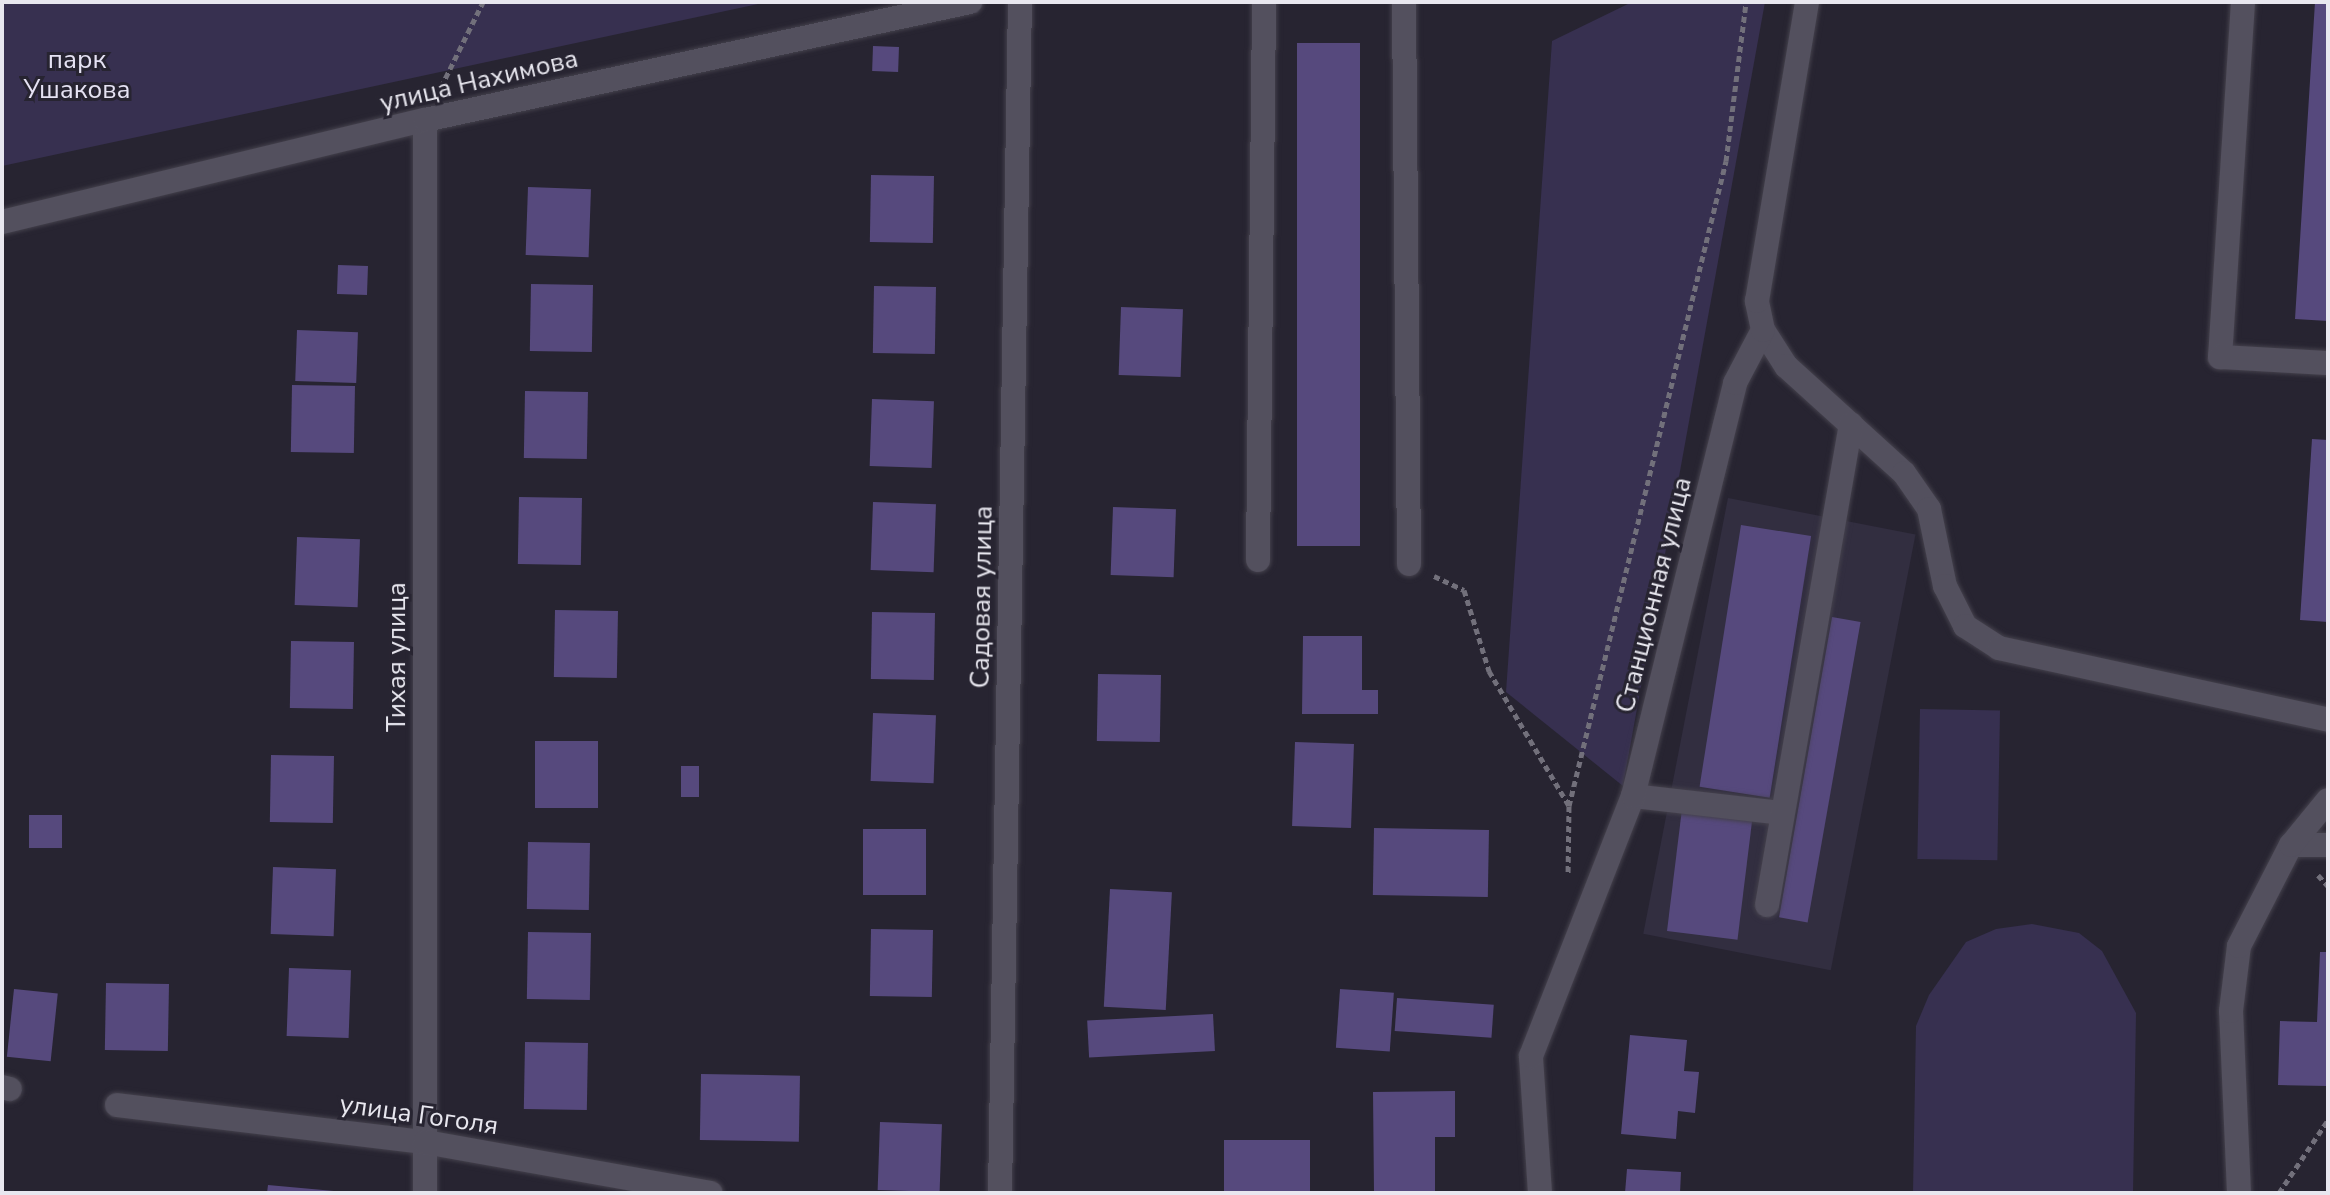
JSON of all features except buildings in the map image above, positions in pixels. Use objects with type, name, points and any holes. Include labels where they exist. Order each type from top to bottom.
[{"type":"street","name":"улица Нахимова","points":[[2,222],[425,120],[970,2]]},
{"type":"street","name":"Садовая улица","points":[[1000,1193],[1020,2]]},
{"type":"street","points":[[1258,560],[1264,2]]},
{"type":"street","points":[[1404,2],[1409,564]]},
{"type":"street","points":[[1807,2],[1757,301],[1763,330],[1786,366],[1904,473],[1929,509],[1945,586],[1965,626],[1999,648],[2328,720]]},
{"type":"street","points":[[2243,2],[2220,357],[2328,363]]},
{"type":"street","name":"Тихая улица","points":[[425,120],[425,1193]]},
{"type":"street","name":"Станционная улица","points":[[1540,1193],[1531,1056],[1633,796],[1735,383],[1763,330]]},
{"type":"street","points":[[1767,905],[1851,424]]},
{"type":"street","points":[[1633,796],[1782,813]]},
{"type":"street","points":[[2239,1193],[2231,1011],[2239,946],[2291,845],[2328,800]]},
{"type":"street","points":[[2291,845],[2328,845]]},
{"type":"street","name":"улица Гоголя","points":[[117,1105],[425,1142],[710,1193]]},
{"type":"path","points":[[425,120],[483,2]]},
{"type":"path","points":[[1568,879],[1569,806],[1726,161],[1746,2]]},
{"type":"path","points":[[1409,564],[1464,590],[1489,671],[1569,806]]},
{"type":"path","points":[[2279,1193],[2328,1120]]},
{"type":"shaded area","points":[[1728,498],[1915,534],[1831,970],[1643,934]]},
{"type":"green space","name":"парк Ушакова","points":[[2,2],[767,2],[2,166]]},
{"type":"green space","points":[[1632,2],[1765,2],[1623,786],[1506,692],[1552,41]]},
{"type":"green space","points":[[1920,709],[2000,710],[1997,860],[1917,859]]},
{"type":"green space","points":[[2032,924],[2079,933],[2102,951],[2136,1013],[2133,1193],[1913,1193],[1916,1026],[1929,995],[1966,942],[1996,929]]}]
